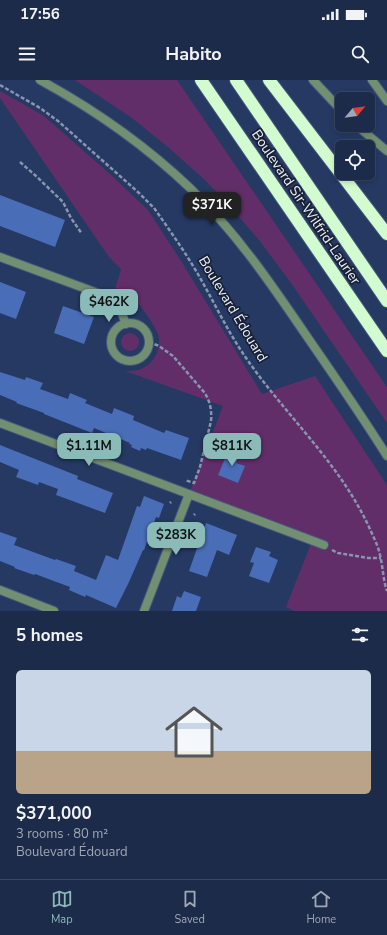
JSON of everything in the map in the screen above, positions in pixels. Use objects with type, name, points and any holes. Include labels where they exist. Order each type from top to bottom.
[{"type":"highway","name":"Boulevard Sir-Wilfrid-Laurier","points":[[201,80],[387,351]]},
{"type":"highway","name":"Boulevard Sir-Wilfrid-Laurier","points":[[236,80],[387,301]]},
{"type":"highway","points":[[269,80],[387,234]]},
{"type":"street","points":[[40,80],[87,107],[134,141],[175,174],[214,213],[238,241],[269,282],[387,456]]},
{"type":"street","points":[[312,80],[335,104]]},
{"type":"street","points":[[372,80],[387,101]]},
{"type":"street","points":[[364,132],[387,151]]},
{"type":"street","points":[[0,257],[111,298],[119,306],[126,324]]},
{"type":"street","points":[[135,323],[141,326],[147,333],[149,342],[146,352],[142,356],[137,360],[127,360],[119,356],[113,349],[112,336],[117,328],[126,324],[135,323]]},
{"type":"street","points":[[0,423],[324,545]]},
{"type":"street","points":[[368,426],[387,450]]},
{"type":"street","points":[[144,611],[189,494]]},
{"type":"street","points":[[0,590],[54,611]]},
{"type":"path","name":"Boulevard Édouard","points":[[0,85],[40,108],[58,121],[154,208],[198,275],[232,337],[245,356],[263,381],[322,454],[350,493],[368,525],[378,547],[387,591]]},
{"type":"path","points":[[20,162],[63,202],[71,218],[82,234]]},
{"type":"path","points":[[149,342],[159,346],[173,356],[204,392],[208,399],[211,421],[200,467],[194,483],[185,480]]},
{"type":"path","points":[[335,552],[368,558],[381,558]]},
{"type":"shaded area","points":[[75,80],[177,80],[387,387],[387,423],[291,283],[259,240],[234,211],[205,180],[169,148],[132,118]]},
{"type":"shaded area","points":[[0,91],[44,116],[110,174],[148,210],[183,264],[262,394],[315,376],[387,485],[387,611],[294,611],[286,607],[312,541],[189,494],[223,406],[125,371],[139,370],[151,362],[158,349],[158,334],[136,301],[129,295],[115,289],[121,269],[109,257],[0,98]]},
{"type":"shaded area","points":[[130,333],[136,336],[139,342],[136,348],[130,351],[124,348],[121,342],[124,336]]},
{"type":"building","points":[[0,195],[65,220],[55,247],[0,226]]},
{"type":"building","points":[[0,282],[26,292],[16,319],[0,313]]},
{"type":"building","points":[[63,306],[94,317],[84,344],[54,333]]},
{"type":"building","points":[[0,372],[25,380],[26,377],[43,383],[40,389],[68,399],[70,393],[87,400],[85,403],[112,414],[114,408],[134,416],[133,420],[164,433],[166,430],[189,438],[181,460],[147,448],[146,450],[141,448],[140,451],[131,447],[132,445],[129,444],[130,443],[94,428],[92,433],[16,403],[17,402],[0,395]]},
{"type":"building","points":[[0,445],[78,476],[77,479],[113,493],[105,513],[56,495],[58,489],[39,482],[38,485],[16,477],[19,470],[0,462]]},
{"type":"building","points":[[229,449],[240,454],[236,463],[245,466],[238,483],[218,475]]},
{"type":"building","points":[[144,496],[164,504],[159,518],[156,517],[144,550],[116,608],[86,595],[85,597],[69,590],[70,587],[14,568],[15,567],[0,561],[0,532],[17,538],[14,545],[76,566],[74,571],[96,580],[106,555],[118,560],[137,506],[140,507]]},
{"type":"building","points":[[206,523],[237,535],[229,555],[217,550],[207,577],[189,571]]},
{"type":"building","points":[[256,547],[271,552],[269,556],[278,560],[269,583],[249,576],[254,563],[250,562]]},
{"type":"building","points":[[184,591],[201,597],[196,611],[172,611],[177,596],[181,598]]}]
